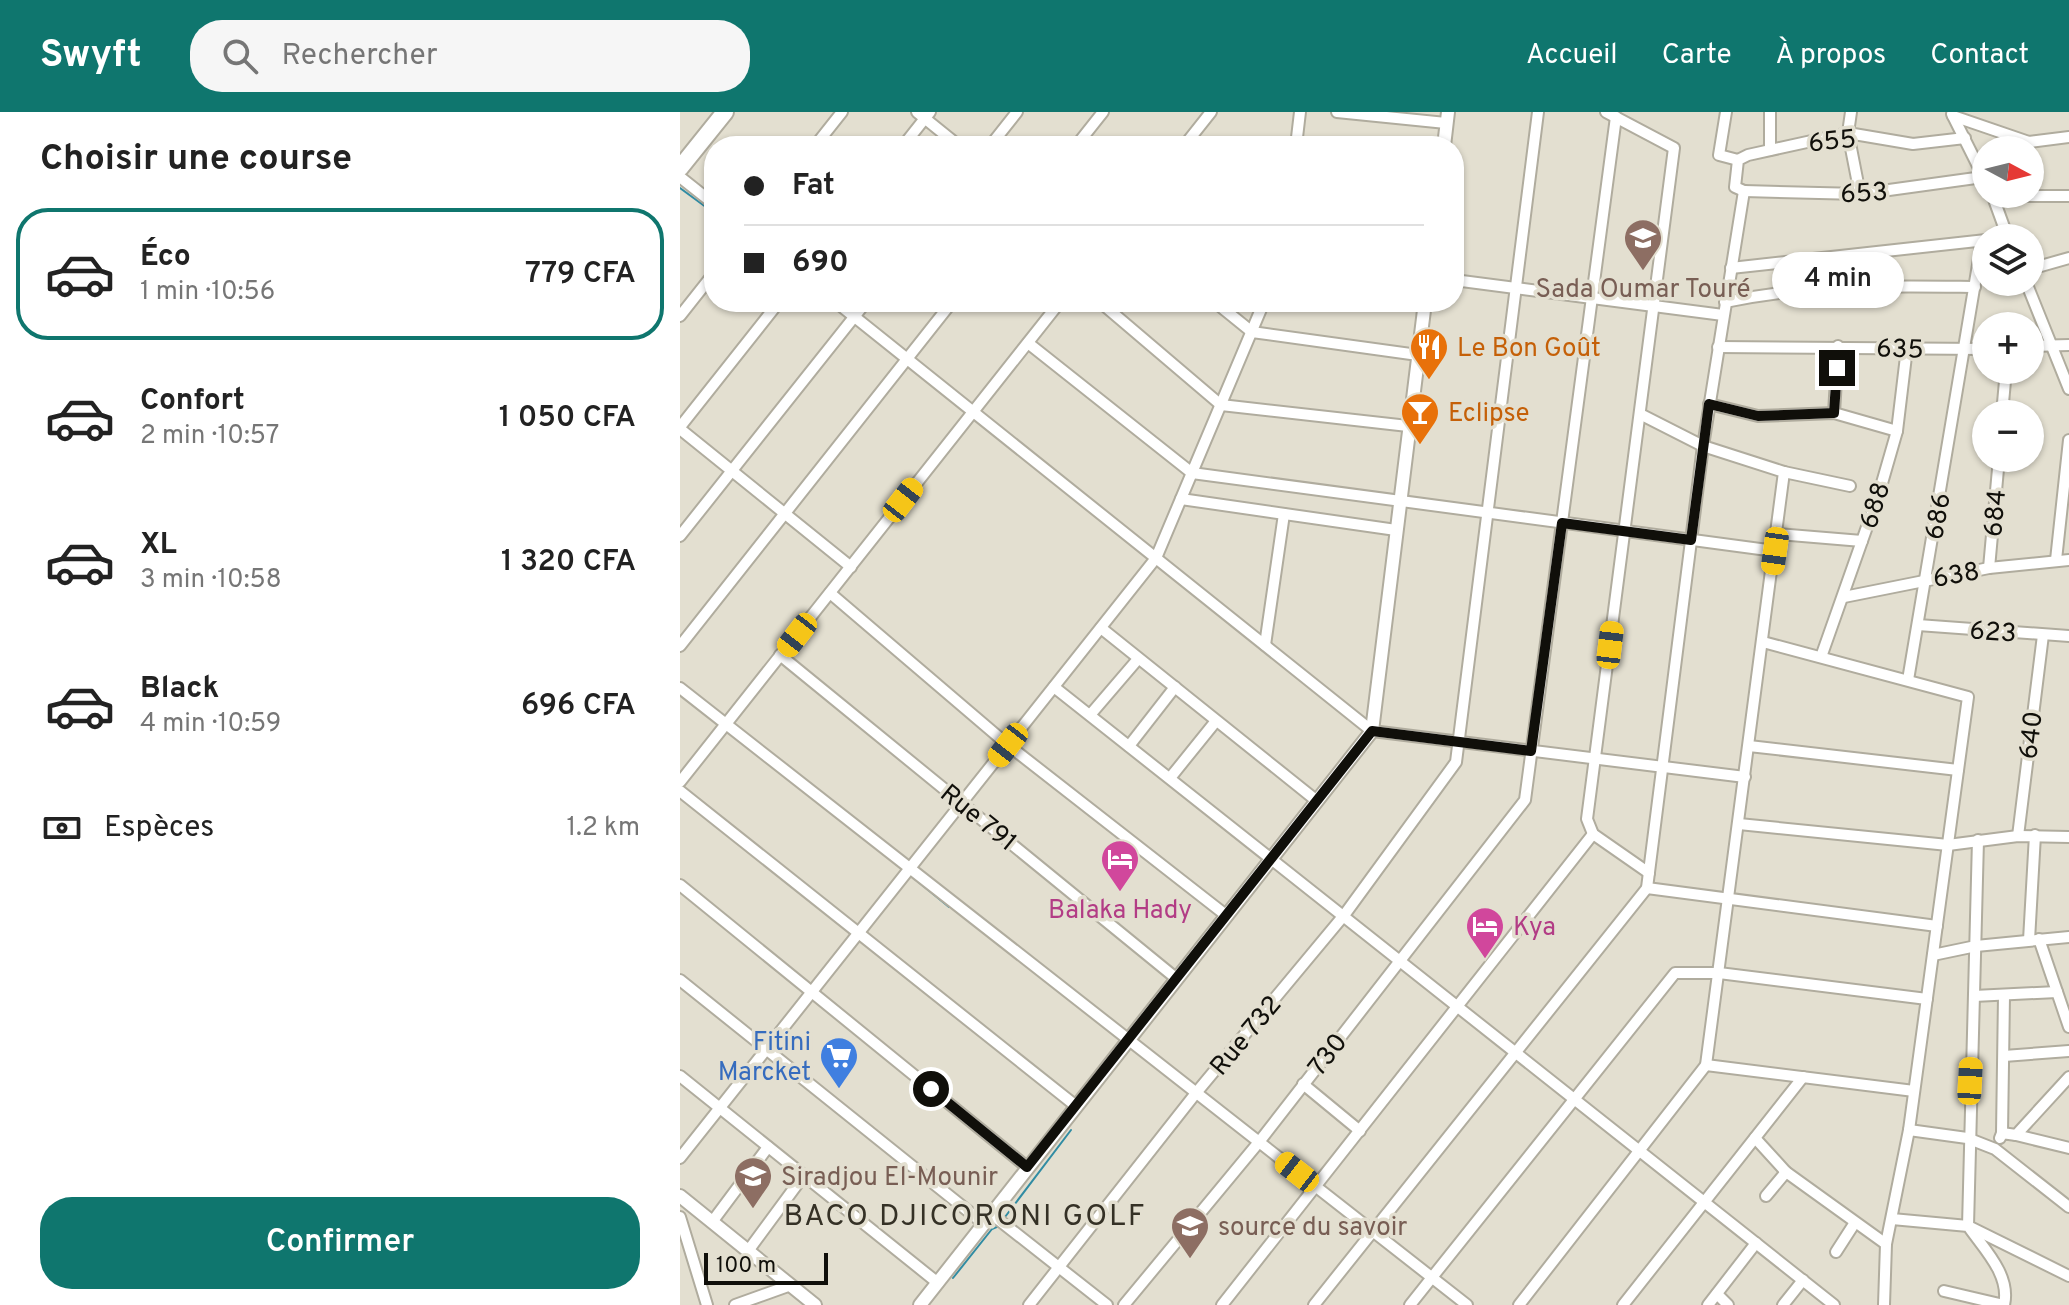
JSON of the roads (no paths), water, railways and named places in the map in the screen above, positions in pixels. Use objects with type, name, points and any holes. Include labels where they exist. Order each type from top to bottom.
[{"type":"main road","points":[[706,136],[725,112]]},
{"type":"main road","points":[[680,168],[704,138]]},
{"type":"street","points":[[823,136],[842,112]]},
{"type":"street","points":[[998,136],[1017,112]]},
{"type":"street","points":[[1084,136],[1103,112]]},
{"type":"street","points":[[1192,136],[1211,112]]},
{"type":"street","points":[[1297,136],[1300,112]]},
{"type":"street","points":[[1337,112],[1447,117]]},
{"type":"street","points":[[1458,742],[1538,112]]},
{"type":"street","points":[[1314,1305],[1647,888],[1703,446],[1744,191],[1735,187],[1743,157],[1719,155],[1726,112]]},
{"type":"street","points":[[1770,112],[1770,150]]},
{"type":"street","points":[[1851,112],[1848,133],[1860,194]]},
{"type":"street","points":[[910,136],[924,114],[948,136]]},
{"type":"street","points":[[1952,114],[2029,142],[2069,137]]},
{"type":"street","points":[[1952,114],[1972,153]]},
{"type":"street","points":[[1531,751],[1592,298],[1611,115],[1674,148],[1587,819],[1593,834],[1649,873]]},
{"type":"street","name":"655","points":[[1743,157],[1848,133],[1913,144],[1965,138]]},
{"type":"street","points":[[680,177],[704,196]]},
{"type":"street","name":"653","points":[[1744,191],[1860,194],[1972,181]]},
{"type":"street","points":[[2044,196],[2069,196]]},
{"type":"street","points":[[1731,268],[1972,241]]},
{"type":"street","points":[[2044,265],[2069,258]]},
{"type":"street","points":[[1464,281],[1723,315]]},
{"type":"street","points":[[1725,302],[1791,289],[1853,285],[1972,287]]},
{"type":"street","points":[[680,316],[704,286]]},
{"type":"street","name":"686","points":[[1908,680],[1973,296]]},
{"type":"street","points":[[2032,296],[2069,389]]},
{"type":"street","points":[[771,312],[680,428],[851,567]]},
{"type":"street","points":[[849,312],[1372,731],[1745,777]]},
{"type":"street","points":[[680,536],[859,312]]},
{"type":"street","points":[[680,646],[944,312]]},
{"type":"street","points":[[680,782],[1052,312]]},
{"type":"street","points":[[1112,312],[1221,405],[1408,426]]},
{"type":"street","points":[[1227,312],[1252,332],[1418,355]]},
{"type":"street","points":[[680,1158],[1156,558],[1260,312]]},
{"type":"street","points":[[920,1305],[1372,731],[1424,312]]},
{"type":"street","points":[[1028,343],[1192,473],[1775,551]]},
{"type":"street","points":[[2044,345],[2069,345]]},
{"type":"street","points":[[1834,413],[1838,346]]},
{"type":"street","name":"635","points":[[1718,347],[1838,346],[1972,350]]},
{"type":"street","name":"688","points":[[1821,657],[1844,597],[1897,431],[1907,348]]},
{"type":"street","points":[[1709,404],[1758,416],[1834,413],[1897,431]]},
{"type":"street","points":[[1640,414],[1703,446],[1784,472],[1850,486]]},
{"type":"street","points":[[2056,560],[2069,440]]},
{"type":"street","points":[[1519,1305],[1706,1065],[1784,472]]},
{"type":"street","name":"684","points":[[1989,568],[1998,472]]},
{"type":"street","points":[[1181,499],[1396,530]]},
{"type":"street","points":[[1265,645],[1284,514]]},
{"type":"street","points":[[1777,534],[1862,541]]},
{"type":"street","name":"638","points":[[1844,597],[1989,568],[2069,560]]},
{"type":"street","points":[[830,593],[1008,745],[1227,916]]},
{"type":"street","name":"623","points":[[1918,625],[2069,636]]},
{"type":"street","points":[[1101,628],[1317,801]]},
{"type":"street","name":"640","points":[[2018,836],[2043,635]]},
{"type":"street","points":[[1763,642],[1968,697],[1909,1130],[1886,1244],[1884,1305]]},
{"type":"street","name":"Rue 791","points":[[780,655],[1177,979]]},
{"type":"street","points":[[1090,715],[1138,659]]},
{"type":"street","points":[[1054,687],[1345,914],[1834,1305]]},
{"type":"street","points":[[1129,746],[1175,687]]},
{"type":"street","points":[[680,688],[1467,1305]]},
{"type":"street","points":[[1170,778],[1216,721]]},
{"type":"street","name":"Rue 732","points":[[1029,1305],[1196,1093],[1345,914],[1456,762],[1458,742]]},
{"type":"street","points":[[1749,746],[1958,770]]},
{"type":"street","name":"730","points":[[1124,1305],[1259,1142],[1525,800],[1531,751]]},
{"type":"street","points":[[680,791],[1076,1106]]},
{"type":"street","points":[[1739,824],[1948,845],[2018,836],[2069,837]]},
{"type":"street","points":[[1222,1305],[1593,834]]},
{"type":"street","points":[[2035,835],[2034,940],[2069,1027]]},
{"type":"street","points":[[1944,1291],[2004,1305],[2007,1294],[1998,1270],[1968,1226],[1967,1138],[1978,840]]},
{"type":"street","points":[[680,885],[1027,1167]]},
{"type":"street","points":[[1647,888],[1937,926]]},
{"type":"street","points":[[1933,955],[1976,946],[2069,937]]},
{"type":"street","points":[[1410,1305],[1675,973],[1719,973],[1927,999]]},
{"type":"street","points":[[680,980],[987,1218],[1107,1305]]},
{"type":"street","points":[[1974,996],[2057,992]]},
{"type":"street","points":[[1995,1149],[2002,1133],[2004,996]]},
{"type":"street","points":[[2004,1056],[2069,1051]]},
{"type":"street","points":[[1706,1065],[1914,1091]]},
{"type":"street","points":[[680,1076],[938,1283]]},
{"type":"street","points":[[1623,1305],[1803,1077]]},
{"type":"street","points":[[2016,1135],[2069,1077]]},
{"type":"street","points":[[1303,1084],[1360,1131]]},
{"type":"street","points":[[1909,1130],[1967,1138],[1995,1149],[2069,1207]]},
{"type":"street","points":[[2002,1133],[2069,1148]]},
{"type":"street","points":[[1755,1138],[1786,1172],[1854,1224],[1886,1244]]},
{"type":"street","points":[[712,1222],[768,1147]]},
{"type":"street","points":[[1766,1196],[1786,1172]]},
{"type":"street","points":[[748,1251],[804,1175]]},
{"type":"street","points":[[680,1196],[815,1305]]},
{"type":"street","points":[[680,1217],[707,1305]]},
{"type":"street","points":[[1892,1219],[1968,1226],[2069,1276]]},
{"type":"street","points":[[1836,1252],[1854,1224]]},
{"type":"street","points":[[1708,1305],[1756,1243]]},
{"type":"street","points":[[1783,1305],[1803,1280]]},
{"type":"street","points":[[735,1305],[791,1285]]},
{"type":"street","points":[[1717,1294],[1728,1305]]},
{"type":"waterway","points":[[680,188],[704,206]]},
{"type":"waterway","points":[[920,486],[959,438]]},
{"type":"waterway","points":[[883,853],[902,869]]},
{"type":"waterway","points":[[910,875],[949,907]]},
{"type":"waterway","points":[[1005,1217],[1071,1130]]},
{"type":"waterway","points":[[953,1278],[992,1229],[999,1226]]},
{"type":"place","name":"Sada Oumar Touré","points":[[1643,272]]},
{"type":"place","name":"Le Bon Goût","points":[[1429,381]]},
{"type":"place","name":"Eclipse","points":[[1420,446]]},
{"type":"place","name":"Balaka Hady","points":[[1120,893]]},
{"type":"place","name":"Kya","points":[[1485,960]]},
{"type":"place","name":"Fitini Marcket","points":[[839,1090]]},
{"type":"place","name":"Siradjou El-Mounir","points":[[753,1210]]},
{"type":"place","name":"source du savoir","points":[[1190,1260]]},
{"type":"district","name":"BACO DJICORONI GOLF","points":[[965,1215]]}]
